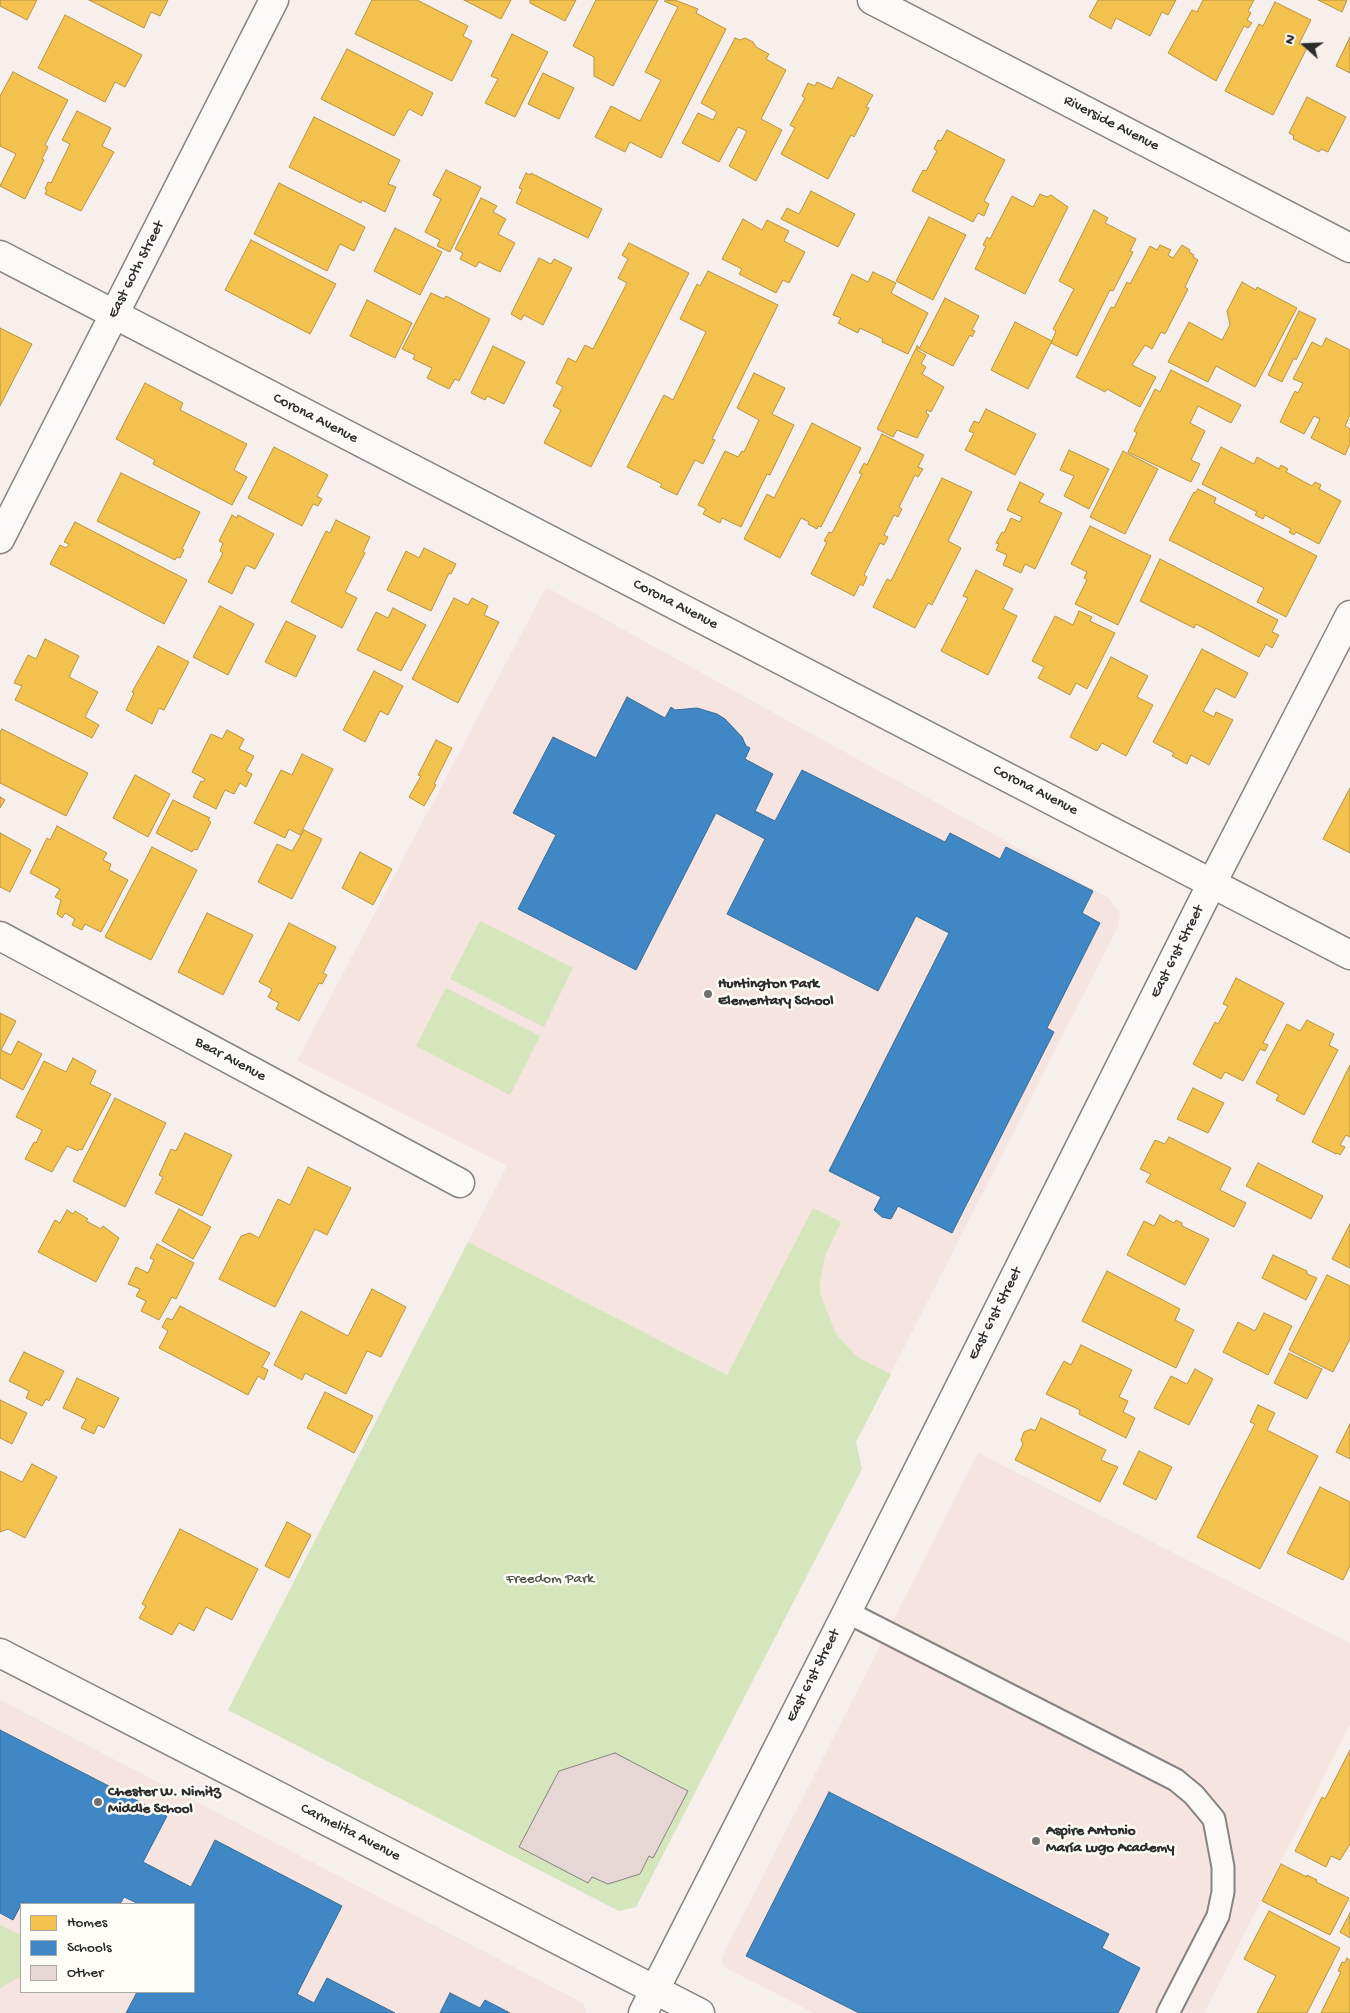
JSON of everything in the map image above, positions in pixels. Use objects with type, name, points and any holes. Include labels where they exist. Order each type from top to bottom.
[{"type":"street","name":"East 60th Street","points":[[0,539],[274,0]]},
{"type":"street","name":"Riverside Avenue","points":[[872,0],[1350,248]]},
{"type":"street","name":"Corona Avenue","points":[[0,255],[1350,955]]},
{"type":"street","name":"East 61st Street","points":[[648,2001],[847,1612],[1212,883],[1350,615]]},
{"type":"street","name":"Bear Avenue","points":[[0,936],[460,1184]]},
{"type":"street","name":"Carmelita Avenue","points":[[0,1653],[648,2001],[700,2013]]},
{"type":"lane","points":[[847,1612],[1176,1780],[1194,1795],[1214,1819],[1223,1867],[1223,1892],[1218,1916],[1168,2013]]},
{"type":"shaded area","name":"Huntington Park Elementary School","points":[[546,587],[1109,898],[1120,913],[1118,927],[856,1442],[468,1242],[507,1166],[297,1061]]},
{"type":"shaded area","name":"Aspire Antonio María Lugo Academy","points":[[978,1453],[1350,1643],[1350,1725],[1204,2013],[814,2013],[724,1967],[722,1957]]},
{"type":"shaded area","name":"Chester W. Nimitz Middle School","points":[[0,1700],[583,2003],[586,2013],[0,2013]]},
{"type":"green space","points":[[480,921],[573,968],[544,1027],[450,979]]},
{"type":"green space","points":[[446,988],[540,1036],[510,1095],[416,1046]]},
{"type":"green space","name":"Freedom Park","points":[[813,1208],[841,1222],[825,1256],[820,1281],[820,1294],[836,1334],[857,1357],[891,1374],[856,1442],[862,1469],[636,1907],[619,1911],[228,1710],[468,1242],[727,1375]]},
{"type":"green space","points":[[0,1925],[20,1935],[20,1977],[0,1988]]},
{"type":"building: Homes","points":[[0,0],[37,0],[27,20],[0,6]]},
{"type":"building: Homes","points":[[89,0],[168,0],[160,16],[151,12],[144,28]]},
{"type":"building: Homes","points":[[372,0],[417,0],[468,26],[463,36],[472,41],[452,81],[355,34]]},
{"type":"building: Homes","points":[[464,0],[511,0],[501,19]]},
{"type":"building: Homes","points":[[530,0],[576,0],[565,21],[530,3]]},
{"type":"building: Homes","points":[[596,0],[658,0],[613,86],[594,76],[594,57],[573,46]]},
{"type":"building: Homes","points":[[675,0],[698,9],[696,13],[726,29],[661,158],[630,142],[625,152],[595,137],[611,106],[640,121],[661,80],[645,72],[678,7],[664,1]]},
{"type":"building: Homes","points":[[1098,0],[1176,0],[1168,15],[1162,12],[1150,36],[1116,18],[1111,29],[1089,17]]},
{"type":"building: Homes","points":[[1203,0],[1254,0],[1248,11],[1251,13],[1247,20],[1252,23],[1248,28],[1244,26],[1216,81],[1168,53],[1192,10],[1197,12]]},
{"type":"building: Homes","points":[[1318,0],[1347,0],[1342,12]]},
{"type":"building: Homes","points":[[1275,2],[1311,20],[1299,44],[1307,48],[1273,115],[1225,91],[1259,24],[1263,26]]},
{"type":"building: Homes","points":[[65,15],[142,55],[125,87],[115,82],[105,102],[38,68]]},
{"type":"building: Homes","points":[[512,34],[548,52],[515,117],[485,103],[498,79],[491,76]]},
{"type":"building: Homes","points":[[1350,37],[1350,73],[1336,66]]},
{"type":"building: Homes","points":[[735,38],[740,40],[745,38],[753,42],[756,47],[769,54],[766,59],[786,70],[761,119],[782,130],[756,181],[729,166],[747,131],[738,127],[719,162],[682,143],[698,113],[713,120],[717,112],[701,103]]},
{"type":"building: Homes","points":[[347,49],[433,93],[422,116],[409,109],[394,136],[321,99]]},
{"type":"building: Homes","points":[[13,72],[68,100],[45,145],[48,147],[42,159],[44,160],[25,199],[0,186],[16,154],[0,146],[0,96]]},
{"type":"building: Homes","points":[[543,73],[574,88],[559,119],[528,104]]},
{"type":"building: Homes","points":[[838,77],[873,95],[866,107],[869,108],[854,137],[851,135],[828,179],[781,154],[795,128],[790,125],[805,98],[802,96],[808,83],[815,86],[817,82],[832,89]]},
{"type":"building: Homes","points":[[1307,97],[1346,117],[1328,152],[1321,149],[1319,152],[1293,139],[1294,136],[1289,133]]},
{"type":"building: Homes","points":[[77,111],[111,128],[102,146],[114,152],[81,211],[45,194],[48,182],[51,183],[70,144],[62,140]]},
{"type":"building: Homes","points":[[314,117],[400,160],[388,184],[396,187],[385,212],[362,200],[361,203],[289,167]]},
{"type":"building: Homes","points":[[947,130],[1005,160],[984,201],[989,204],[984,216],[978,213],[973,222],[912,191],[923,170],[926,171],[937,151],[934,149],[938,140],[941,141]]},
{"type":"building: Homes","points":[[446,170],[481,187],[450,252],[437,246],[440,240],[425,232],[441,199],[433,195]]},
{"type":"building: Homes","points":[[526,173],[530,175],[531,173],[602,209],[588,238],[516,203],[522,189],[519,188]]},
{"type":"building: Homes","points":[[279,183],[365,227],[354,251],[340,244],[327,271],[254,234]]},
{"type":"building: Homes","points":[[811,191],[855,214],[838,247],[781,219],[787,208],[799,214]]},
{"type":"building: Homes","points":[[1040,194],[1047,197],[1051,195],[1068,207],[1025,294],[975,269],[986,246],[983,245],[987,237],[990,239],[1012,196],[1033,207]]},
{"type":"building: Homes","points":[[481,198],[497,206],[493,212],[506,219],[498,234],[515,243],[500,272],[479,262],[476,267],[460,259],[463,253],[455,249]]},
{"type":"building: Homes","points":[[1094,210],[1108,218],[1105,223],[1136,239],[1130,251],[1133,252],[1113,291],[1110,290],[1077,356],[1051,343],[1056,331],[1053,329],[1074,289],[1059,281]]},
{"type":"building: Homes","points":[[929,217],[966,235],[933,300],[896,281]]},
{"type":"building: Homes","points":[[743,219],[762,230],[767,220],[789,231],[784,241],[805,252],[789,283],[783,280],[776,293],[739,274],[742,269],[722,259]]},
{"type":"building: Homes","points":[[395,228],[442,252],[420,295],[374,271]]},
{"type":"building: Homes","points":[[251,240],[336,284],[310,334],[225,290]]},
{"type":"building: Homes","points":[[629,243],[689,273],[591,467],[544,443],[561,410],[553,406],[563,387],[556,383],[568,358],[576,362],[585,345],[593,349],[627,283],[618,278],[628,259],[622,255]]},
{"type":"building: Homes","points":[[1160,245],[1171,250],[1168,255],[1173,258],[1182,245],[1190,250],[1189,252],[1194,255],[1193,257],[1198,260],[1185,287],[1188,289],[1165,334],[1161,332],[1152,349],[1145,345],[1132,365],[1156,377],[1140,407],[1107,389],[1105,392],[1076,377],[1111,307],[1114,308],[1127,282],[1130,284],[1150,246],[1157,250]]},
{"type":"building: Homes","points":[[539,258],[551,264],[554,259],[572,268],[543,325],[524,315],[521,320],[511,314]]},
{"type":"building: Homes","points":[[708,271],[778,305],[712,439],[715,440],[703,464],[695,460],[677,495],[660,487],[662,484],[627,467],[664,395],[673,400],[706,332],[680,319],[697,284],[700,286]]},
{"type":"building: Homes","points":[[873,272],[896,283],[891,293],[928,313],[908,354],[882,342],[883,339],[860,328],[858,333],[838,323],[841,318],[833,315],[852,274],[868,282]]},
{"type":"building: Homes","points":[[1242,282],[1256,290],[1257,287],[1297,308],[1255,387],[1216,366],[1208,382],[1168,362],[1189,322],[1222,340],[1230,325],[1227,311]]},
{"type":"building: Homes","points":[[431,293],[444,299],[446,296],[490,319],[459,381],[455,379],[449,389],[427,378],[432,368],[413,359],[415,355],[402,349]]},
{"type":"building: Homes","points":[[945,298],[979,316],[972,330],[975,331],[972,337],[970,335],[953,366],[919,349]]},
{"type":"building: Homes","points":[[367,300],[412,323],[395,358],[350,336]]},
{"type":"building: Homes","points":[[1299,311],[1316,319],[1296,360],[1294,358],[1282,382],[1268,375]]},
{"type":"building: Homes","points":[[1015,322],[1052,341],[1028,389],[991,370]]},
{"type":"building: Homes","points":[[0,328],[32,344],[0,406]]},
{"type":"building: Homes","points":[[1326,338],[1350,350],[1350,415],[1345,426],[1350,429],[1350,444],[1345,455],[1311,438],[1320,419],[1314,416],[1304,434],[1280,422],[1295,391],[1298,393],[1303,383],[1293,379],[1312,342],[1322,347]]},
{"type":"building: Homes","points":[[493,346],[525,362],[504,404],[487,396],[485,400],[471,393]]},
{"type":"building: Homes","points":[[917,346],[919,347],[917,350],[926,355],[921,364],[926,367],[922,374],[944,387],[931,412],[927,410],[926,413],[929,415],[917,438],[897,430],[893,437],[877,429]]},
{"type":"building: Homes","points":[[1171,370],[1241,405],[1231,423],[1198,406],[1190,423],[1205,431],[1191,460],[1200,464],[1191,482],[1128,452],[1137,433],[1134,431],[1155,389],[1160,392]]},
{"type":"building: Homes","points":[[754,373],[785,388],[772,414],[794,425],[770,475],[767,474],[741,527],[722,518],[720,523],[703,514],[706,509],[698,505],[725,451],[738,457],[742,451],[744,452],[759,420],[737,408]]},
{"type":"building: Homes","points":[[145,383],[183,403],[180,410],[247,444],[234,470],[247,477],[232,505],[153,464],[155,460],[116,439]]},
{"type":"building: Homes","points":[[986,409],[1036,434],[1015,475],[965,450],[974,433],[969,431],[974,421],[979,423]]},
{"type":"building: Homes","points":[[812,423],[861,448],[821,527],[818,526],[817,529],[801,518],[780,558],[744,539],[767,494],[774,498]]},
{"type":"building: Homes","points":[[882,434],[924,455],[918,467],[923,469],[918,477],[915,475],[899,507],[902,509],[898,517],[894,515],[884,535],[888,537],[884,545],[880,543],[864,575],[867,577],[863,586],[860,584],[854,596],[811,574],[827,542],[824,541],[829,532],[832,533],[862,474],[859,473],[864,463],[867,465]]},
{"type":"building: Homes","points":[[274,447],[328,475],[317,496],[322,499],[318,506],[313,504],[302,526],[248,498]]},
{"type":"building: Homes","points":[[1221,447],[1254,464],[1257,457],[1279,469],[1281,465],[1288,469],[1286,472],[1312,486],[1315,482],[1321,485],[1319,489],[1341,501],[1319,544],[1296,532],[1294,535],[1289,532],[1291,529],[1265,515],[1263,519],[1255,515],[1257,512],[1202,484]]},
{"type":"building: Homes","points":[[1069,450],[1109,469],[1089,509],[1064,496],[1074,476],[1060,470]]},
{"type":"building: Homes","points":[[1123,451],[1158,469],[1125,534],[1090,517]]},
{"type":"building: Homes","points":[[121,473],[200,512],[182,549],[184,550],[180,558],[177,557],[175,560],[97,521]]},
{"type":"building: Homes","points":[[942,478],[972,492],[948,541],[961,548],[932,605],[928,603],[915,628],[873,607],[887,579],[891,581]]},
{"type":"building: Homes","points":[[1020,482],[1044,494],[1039,502],[1062,513],[1035,569],[1025,564],[1021,573],[1003,565],[1007,555],[996,550],[999,544],[996,543],[1002,532],[1004,533],[1011,518],[1020,522],[1022,517],[1007,510]]},
{"type":"building: Homes","points":[[1198,489],[1216,498],[1214,503],[1317,556],[1286,617],[1257,602],[1264,588],[1169,540],[1194,492]]},
{"type":"building: Homes","points":[[232,515],[237,518],[238,515],[274,534],[255,569],[246,565],[232,594],[208,582],[223,553],[220,551],[223,543],[219,541]]},
{"type":"building: Homes","points":[[336,520],[370,537],[363,552],[365,553],[345,592],[357,598],[342,628],[291,602],[326,531],[330,533]]},
{"type":"building: Homes","points":[[75,522],[187,580],[164,624],[50,564],[60,545],[66,548],[69,544],[64,542]]},
{"type":"building: Homes","points":[[1090,526],[1151,556],[1118,625],[1075,604],[1087,580],[1084,578],[1087,572],[1071,564]]},
{"type":"building: Homes","points":[[424,548],[456,564],[451,574],[449,573],[431,611],[387,590],[406,551],[419,558]]},
{"type":"building: Homes","points":[[1160,559],[1278,620],[1272,632],[1279,635],[1272,648],[1266,644],[1259,657],[1196,624],[1194,628],[1140,601]]},
{"type":"building: Homes","points":[[976,570],[1013,589],[1003,609],[1017,616],[988,675],[941,651],[968,598],[963,596]]},
{"type":"building: Homes","points":[[454,598],[468,605],[472,598],[488,606],[484,615],[499,622],[458,703],[412,679]]},
{"type":"building: Homes","points":[[220,606],[254,624],[228,675],[193,657]]},
{"type":"building: Homes","points":[[393,608],[426,625],[401,671],[357,650],[376,612],[388,618]]},
{"type":"building: Homes","points":[[1079,611],[1092,617],[1090,621],[1115,633],[1087,689],[1076,683],[1070,695],[1038,678],[1044,667],[1032,661],[1055,616],[1073,625]]},
{"type":"building: Homes","points":[[286,621],[316,636],[296,677],[265,662]]},
{"type":"building: Homes","points":[[45,639],[79,656],[69,677],[98,692],[85,717],[99,725],[92,738],[15,700],[22,686],[14,683],[28,655],[36,659]]},
{"type":"building: Homes","points":[[158,646],[189,662],[164,710],[159,708],[152,724],[126,710],[134,693],[132,692]]},
{"type":"building: Homes","points":[[1202,649],[1248,673],[1235,698],[1216,688],[1203,711],[1214,717],[1216,712],[1233,720],[1209,765],[1191,755],[1187,764],[1172,756],[1174,753],[1153,742]]},
{"type":"building: Homes","points":[[1111,657],[1148,676],[1137,697],[1153,705],[1126,756],[1102,743],[1097,751],[1070,737]]},
{"type":"building: Homes","points":[[374,671],[403,686],[388,715],[380,711],[365,742],[343,730]]},
{"type":"building: Homes","points":[[2,729],[88,773],[66,816],[0,783],[0,732]]},
{"type":"building: Homes","points":[[227,730],[244,739],[239,749],[254,756],[246,771],[252,774],[246,787],[240,783],[234,794],[225,790],[216,809],[193,797],[201,781],[203,782],[205,779],[192,772],[211,734],[222,739]]},
{"type":"building: Homes","points":[[436,740],[452,748],[434,784],[436,785],[424,806],[409,797],[421,776],[418,775]]},
{"type":"building: Homes","points":[[302,754],[333,769],[300,835],[289,829],[285,838],[254,823],[281,770],[292,775]]},
{"type":"building: Homes","points":[[135,775],[170,794],[148,837],[113,818]]},
{"type":"building: Homes","points":[[1350,788],[1350,853],[1323,839]]},
{"type":"building: Homes","points":[[0,797],[5,800],[0,808]]},
{"type":"building: Homes","points":[[173,800],[210,818],[208,820],[211,822],[197,850],[194,849],[192,852],[156,833]]},
{"type":"building: Homes","points":[[57,826],[107,853],[103,860],[111,864],[109,870],[128,880],[101,932],[85,924],[82,930],[72,925],[75,919],[65,913],[62,918],[57,914],[61,900],[55,897],[60,889],[30,873],[47,838],[50,840]]},
{"type":"building: Homes","points":[[304,830],[322,839],[292,899],[258,882],[277,844],[292,851]]},
{"type":"building: Homes","points":[[0,833],[31,850],[10,892],[0,887]]},
{"type":"building: Homes","points":[[152,847],[197,870],[151,960],[105,937]]},
{"type":"building: Homes","points":[[360,852],[392,869],[373,905],[342,888]]},
{"type":"building: Homes","points":[[207,913],[253,935],[223,995],[178,972]]},
{"type":"building: Homes","points":[[289,923],[336,947],[323,973],[327,975],[322,984],[319,983],[299,1021],[276,1009],[279,1003],[268,997],[272,989],[259,982]]},
{"type":"building: Homes","points":[[1236,978],[1284,1003],[1263,1043],[1268,1045],[1265,1051],[1260,1049],[1243,1081],[1225,1072],[1221,1079],[1193,1064],[1215,1022],[1218,1024],[1228,1006],[1223,1004]]},
{"type":"building: Homes","points":[[0,1013],[16,1021],[1,1050],[11,1055],[18,1041],[42,1054],[23,1090],[0,1078]]},
{"type":"building: Homes","points":[[1307,1020],[1334,1034],[1329,1045],[1338,1050],[1304,1115],[1276,1100],[1279,1095],[1256,1083],[1287,1024],[1300,1031]]},
{"type":"building: Homes","points":[[73,1058],[96,1071],[90,1084],[111,1094],[82,1150],[79,1149],[78,1151],[67,1146],[52,1172],[25,1159],[42,1130],[16,1117],[44,1061],[66,1072]]},
{"type":"building: Homes","points":[[1350,1065],[1350,1137],[1346,1135],[1340,1145],[1345,1147],[1340,1155],[1312,1142]]},
{"type":"building: Homes","points":[[1193,1088],[1224,1103],[1208,1133],[1177,1119]]},
{"type":"building: Homes","points":[[115,1098],[166,1123],[125,1207],[73,1181]]},
{"type":"building: Homes","points":[[185,1133],[232,1155],[202,1216],[155,1193],[163,1177],[159,1175],[171,1149],[176,1151]]},
{"type":"building: Homes","points":[[1169,1137],[1231,1168],[1220,1190],[1246,1203],[1234,1227],[1146,1182],[1151,1174],[1140,1169],[1155,1140],[1165,1144]]},
{"type":"building: Homes","points":[[1258,1163],[1323,1196],[1311,1219],[1246,1186]]},
{"type":"building: Homes","points":[[308,1167],[351,1188],[327,1235],[315,1229],[275,1307],[219,1279],[241,1236],[250,1233],[259,1238],[278,1199],[290,1205]]},
{"type":"building: Homes","points":[[179,1209],[211,1227],[193,1259],[162,1241]]},
{"type":"building: Homes","points":[[67,1210],[73,1214],[75,1211],[88,1219],[86,1221],[101,1229],[103,1226],[119,1238],[96,1282],[38,1252],[55,1220],[60,1223]]},
{"type":"building: Homes","points":[[1160,1215],[1174,1223],[1176,1220],[1182,1223],[1182,1226],[1209,1239],[1185,1285],[1127,1255],[1144,1221],[1154,1226]]},
{"type":"building: Homes","points":[[1350,1224],[1350,1268],[1332,1259]]},
{"type":"building: Homes","points":[[157,1244],[194,1263],[176,1299],[172,1297],[159,1320],[141,1311],[146,1301],[136,1296],[140,1289],[128,1284],[136,1267],[148,1273],[154,1260],[150,1258]]},
{"type":"building: Homes","points":[[1273,1255],[1307,1271],[1307,1274],[1317,1278],[1306,1300],[1262,1278]]},
{"type":"building: Homes","points":[[1107,1271],[1180,1309],[1175,1320],[1194,1330],[1176,1368],[1082,1321]]},
{"type":"building: Homes","points":[[1327,1275],[1350,1286],[1350,1339],[1333,1372],[1289,1350]]},
{"type":"building: Homes","points":[[372,1289],[406,1307],[381,1357],[367,1351],[346,1394],[305,1373],[302,1380],[274,1365],[301,1311],[348,1336]]},
{"type":"building: Homes","points":[[180,1306],[270,1353],[262,1367],[268,1370],[264,1380],[258,1376],[248,1395],[159,1348],[168,1331],[162,1327],[167,1318],[172,1320]]},
{"type":"building: Homes","points":[[1264,1313],[1292,1326],[1268,1375],[1223,1352],[1238,1322],[1255,1331]]},
{"type":"building: Homes","points":[[1081,1345],[1132,1370],[1119,1397],[1128,1401],[1123,1412],[1135,1418],[1126,1438],[1079,1414],[1080,1410],[1046,1394],[1064,1361],[1071,1365]]},
{"type":"building: Homes","points":[[24,1352],[64,1371],[49,1401],[46,1399],[42,1406],[26,1398],[29,1391],[9,1381]]},
{"type":"building: Homes","points":[[1289,1353],[1322,1369],[1307,1399],[1274,1383]]},
{"type":"building: Homes","points":[[1195,1369],[1213,1379],[1189,1425],[1154,1408],[1171,1376],[1187,1384]]},
{"type":"building: Homes","points":[[77,1378],[119,1398],[104,1428],[98,1425],[94,1434],[81,1428],[86,1419],[63,1408]]},
{"type":"building: Homes","points":[[325,1392],[373,1416],[354,1453],[307,1428]]},
{"type":"building: Homes","points":[[0,1400],[27,1413],[12,1444],[0,1438]]},
{"type":"building: Homes","points":[[1258,1405],[1275,1413],[1267,1430],[1318,1456],[1260,1569],[1197,1537],[1255,1424],[1250,1422]]},
{"type":"building: Homes","points":[[1041,1418],[1106,1450],[1101,1460],[1118,1467],[1100,1502],[1015,1460],[1023,1444],[1021,1440],[1024,1432],[1031,1429],[1035,1431]]},
{"type":"building: Homes","points":[[1350,1424],[1350,1459],[1336,1452]]},
{"type":"building: Homes","points":[[1139,1451],[1172,1467],[1156,1500],[1123,1484]]},
{"type":"building: Homes","points":[[32,1464],[57,1477],[25,1538],[8,1529],[0,1532],[0,1471],[22,1482]]},
{"type":"building: Homes","points":[[1320,1487],[1350,1502],[1350,1566],[1343,1580],[1287,1553]]},
{"type":"building: Homes","points":[[287,1522],[311,1535],[289,1578],[265,1566]]},
{"type":"building: Homes","points":[[180,1529],[258,1569],[232,1620],[206,1607],[194,1631],[179,1623],[172,1635],[139,1618],[146,1606],[142,1604]]},
{"type":"building: Homes","points":[[1350,1750],[1350,1844],[1340,1860],[1331,1856],[1326,1867],[1295,1851],[1322,1797],[1325,1799]]},
{"type":"building: Homes","points":[[1281,1864],[1317,1880],[1316,1882],[1349,1898],[1330,1935],[1262,1901]]},
{"type":"building: Homes","points":[[1269,1911],[1340,1948],[1307,2013],[1257,2013],[1276,1976],[1244,1959]]},
{"type":"building: Homes","points":[[1350,1913],[1350,1938],[1340,1932]]},
{"type":"building: Homes","points":[[1347,1958],[1350,1960],[1350,2013],[1321,2013],[1341,1972],[1338,1971],[1342,1962],[1345,1963]]},
{"type":"building: Schools","points":[[627,697],[665,718],[671,707],[675,710],[697,708],[717,714],[725,719],[742,737],[746,746],[750,748],[745,759],[773,774],[755,811],[775,821],[802,770],[945,842],[950,833],[1000,859],[1006,847],[1093,891],[1082,913],[1100,923],[1047,1028],[1054,1032],[952,1233],[898,1206],[891,1219],[882,1217],[874,1210],[881,1197],[829,1171],[949,933],[916,916],[878,991],[727,914],[765,839],[716,813],[636,970],[518,909],[556,835],[513,813],[553,737],[596,758]]},
{"type":"building: Schools","points":[[0,1730],[167,1816],[143,1862],[191,1887],[215,1840],[342,1906],[297,1994],[314,2003],[327,1978],[395,2013],[126,2013],[136,1993],[195,1993],[195,1903],[137,1903],[124,1897],[121,1903],[20,1903],[13,1920],[0,1913]]},
{"type":"building: Schools","points":[[829,1792],[1109,1934],[1102,1948],[1140,1968],[1118,2013],[859,2013],[746,1956]]},
{"type":"building: Schools","points":[[450,1993],[480,2008],[485,2000],[510,2013],[440,2013]]},
{"type":"building: Other","points":[[615,1753],[688,1791],[653,1858],[649,1856],[640,1874],[608,1884],[592,1877],[588,1883],[519,1847],[559,1771]]},
{"type":"place","name":"Huntington Park Elementary School","points":[[708,994]]},
{"type":"place","name":"Chester W. Nimitz Middle School","points":[[98,1802]]},
{"type":"place","name":"Aspire Antonio María Lugo Academy","points":[[1036,1841]]}]
